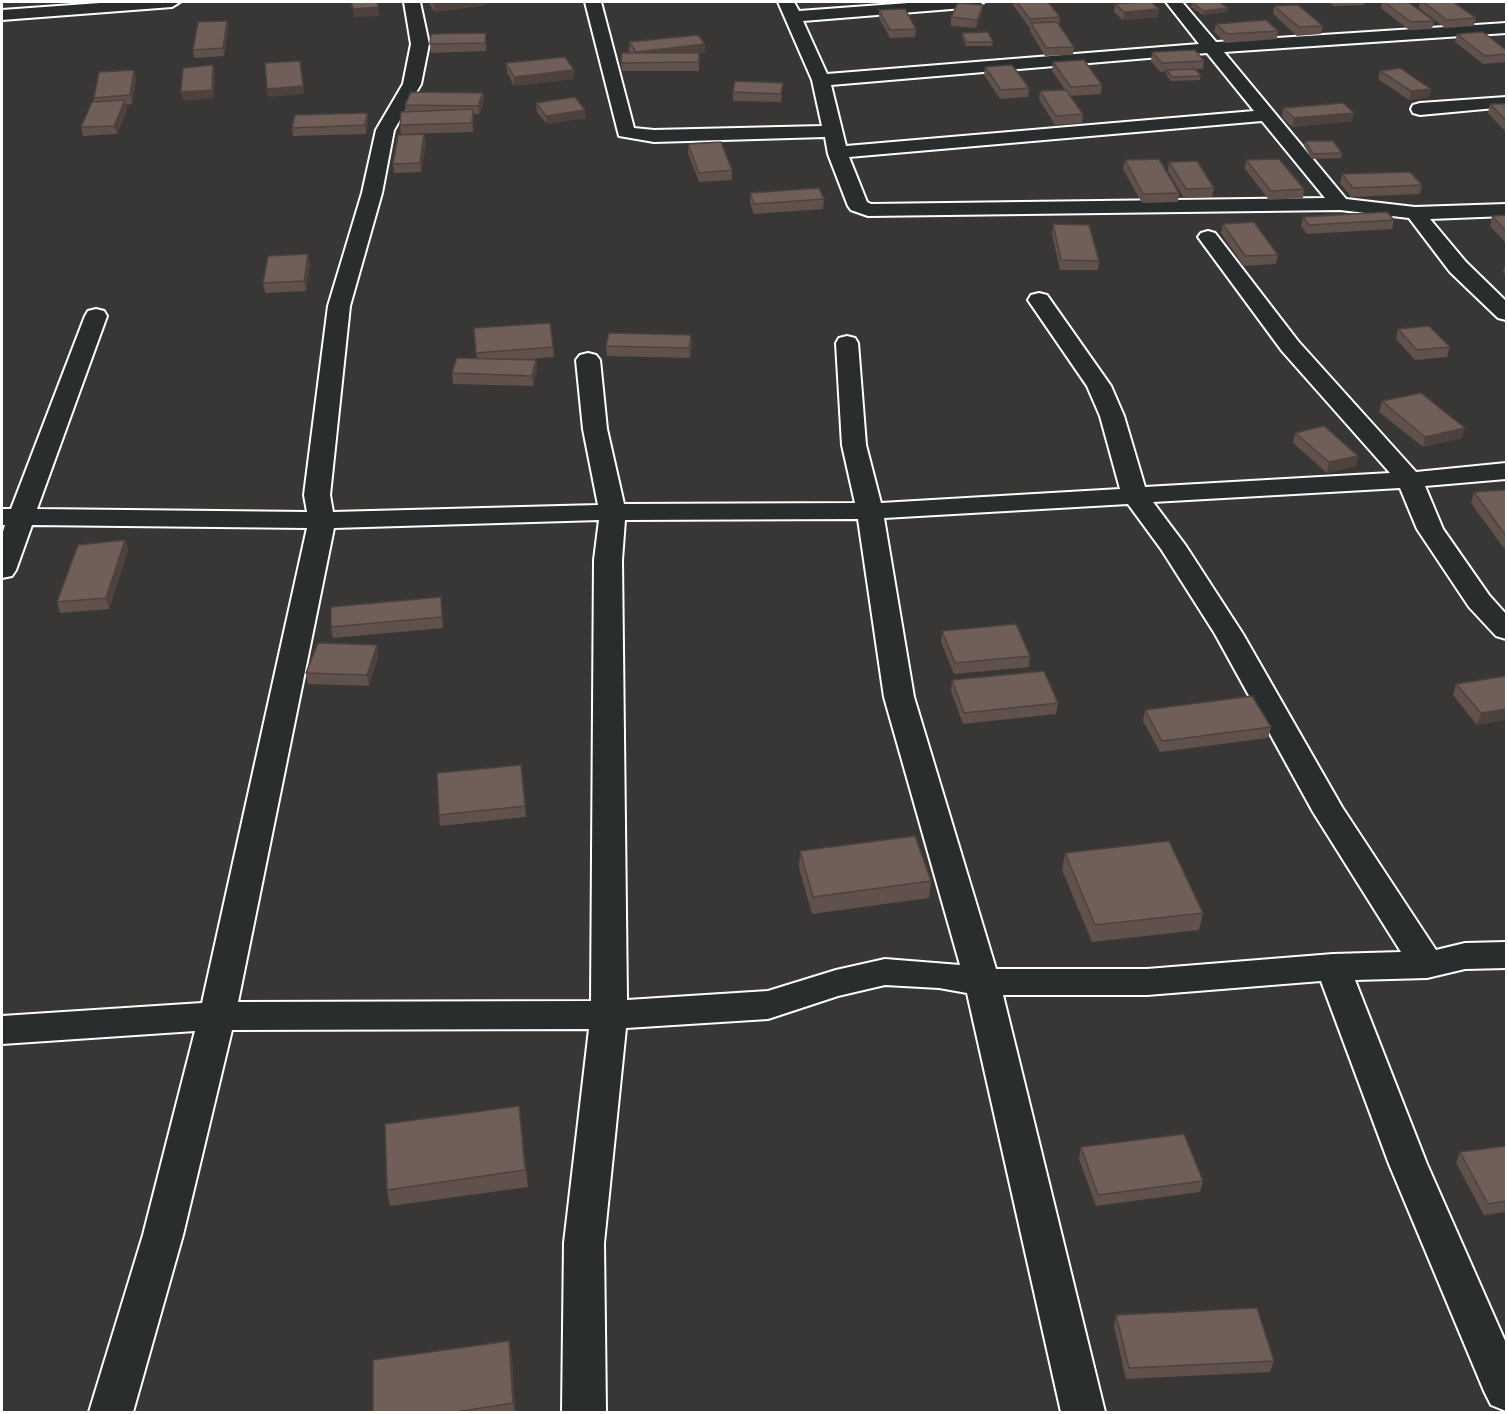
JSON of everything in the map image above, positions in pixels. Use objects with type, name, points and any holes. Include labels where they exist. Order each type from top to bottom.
[{"type":"street","points":[[2,15],[172,2]]},
{"type":"street","points":[[111,1413],[163,1235],[217,1016],[322,520],[317,495],[339,306],[372,192],[385,130],[412,84],[420,45],[412,2]]},
{"type":"street","points":[[593,2],[626,132],[654,136],[832,131]]},
{"type":"street","points":[[976,2],[789,9],[821,80],[838,152],[858,206],[878,212],[1340,204],[1415,213],[1506,210]]},
{"type":"street","points":[[1174,2],[1340,204]]},
{"type":"street","points":[[821,80],[1211,48],[1506,28]]},
{"type":"street","points":[[1420,109],[1506,102]]},
{"type":"street","points":[[838,152],[1268,115]]},
{"type":"street","points":[[1415,213],[1458,267],[1506,313]]},
{"type":"street","points":[[1208,237],[1290,345],[1410,480],[1430,529],[1479,601],[1506,630]]},
{"type":"street","points":[[1039,300],[1099,386],[1112,416],[1125,468],[1135,496],[1173,546],[1229,634],[1329,812],[1426,965]]},
{"type":"street","points":[[2,570],[11,517],[96,316]]},
{"type":"street","points":[[847,343],[854,445],[870,511],[899,697],[982,982],[1083,1413]]},
{"type":"street","points":[[584,1413],[584,1243],[609,1015],[608,560],[613,512],[595,429],[588,360]]},
{"type":"street","points":[[11,517],[322,520],[613,512],[870,511],[1410,480],[1506,471]]},
{"type":"street","points":[[2,1030],[217,1016],[609,1015],[768,1005],[836,983],[885,972],[939,975],[982,982],[1147,982],[1333,967],[1426,965],[1465,956],[1506,955]]},
{"type":"street","points":[[1333,967],[1408,1164],[1506,1391]]},
{"type":"building","points":[[351,2],[377,2],[378,7],[353,9]]},
{"type":"building","points":[[1017,2],[1048,2],[1060,17],[1030,19]]},
{"type":"building","points":[[1151,2],[1159,9],[1124,12],[1115,4]]},
{"type":"building","points":[[1219,2],[1228,8],[1204,11],[1192,3]]},
{"type":"building","points":[[1384,2],[1408,2],[1434,21],[1411,22]]},
{"type":"building","points":[[1423,2],[1453,2],[1476,18],[1447,20]]},
{"type":"building","points":[[958,3],[983,5],[977,20],[951,17]]},
{"type":"building","points":[[1298,5],[1323,26],[1299,27],[1274,6]]},
{"type":"building","points":[[905,9],[916,29],[890,30],[879,10]]},
{"type":"building","points":[[1266,20],[1278,31],[1227,34],[1216,24]]},
{"type":"building","points":[[227,21],[223,48],[193,50],[198,22]]},
{"type":"building","points":[[1057,22],[1074,47],[1046,48],[1031,23]]},
{"type":"building","points":[[988,32],[993,42],[966,42],[962,33]]},
{"type":"building","points":[[1483,32],[1506,50],[1506,54],[1485,56],[1457,34]]},
{"type":"building","points":[[486,33],[485,43],[430,44],[431,34]]},
{"type":"building","points":[[698,35],[705,44],[636,52],[629,42]]},
{"type":"building","points":[[1195,50],[1204,61],[1162,63],[1152,52]]},
{"type":"building","points":[[622,53],[699,53],[699,62],[621,63]]},
{"type":"building","points":[[565,57],[574,70],[514,77],[506,63]]},
{"type":"building","points":[[1084,60],[1102,85],[1071,87],[1053,62]]},
{"type":"building","points":[[300,61],[303,86],[267,89],[265,63]]},
{"type":"building","points":[[213,65],[212,90],[181,92],[183,68]]},
{"type":"building","points":[[1012,65],[1029,88],[1001,90],[985,67]]},
{"type":"building","points":[[1400,68],[1431,89],[1411,91],[1380,71]]},
{"type":"building","points":[[1195,69],[1201,76],[1172,77],[1167,70]]},
{"type":"building","points":[[134,70],[130,95],[94,98],[99,72]]},
{"type":"building","points":[[735,81],[783,83],[781,94],[733,92]]},
{"type":"building","points":[[1066,90],[1083,114],[1056,116],[1040,91]]},
{"type":"building","points":[[411,92],[483,93],[478,106],[405,105]]},
{"type":"building","points":[[575,97],[585,110],[546,116],[536,103]]},
{"type":"building","points":[[125,100],[114,126],[81,127],[92,102]]},
{"type":"building","points":[[1343,103],[1354,113],[1294,118],[1283,108]]},
{"type":"building","points":[[1490,104],[1506,104],[1506,121]]},
{"type":"building","points":[[473,109],[472,123],[400,125],[401,112]]},
{"type":"building","points":[[367,113],[365,125],[292,128],[295,115]]},
{"type":"building","points":[[424,134],[420,163],[393,164],[398,135]]},
{"type":"building","points":[[1305,141],[1333,141],[1342,153],[1313,154]]},
{"type":"building","points":[[721,142],[732,170],[699,173],[688,144]]},
{"type":"building","points":[[1159,159],[1179,193],[1143,194],[1125,160]]},
{"type":"building","points":[[1279,159],[1304,189],[1271,191],[1246,160]]},
{"type":"building","points":[[1197,161],[1214,188],[1186,189],[1169,162]]},
{"type":"building","points":[[1410,172],[1422,185],[1353,188],[1342,174]]},
{"type":"building","points":[[819,188],[824,199],[754,204],[750,193]]},
{"type":"building","points":[[1387,212],[1394,220],[1309,225],[1303,217]]},
{"type":"building","points":[[1506,215],[1506,231],[1492,216]]},
{"type":"building","points":[[1254,222],[1278,255],[1245,256],[1223,224]]},
{"type":"building","points":[[1053,224],[1089,225],[1099,261],[1061,260]]},
{"type":"building","points":[[308,254],[304,281],[263,283],[268,256]]},
{"type":"building","points":[[550,323],[553,347],[476,353],[474,328]]},
{"type":"building","points":[[1429,326],[1450,347],[1417,350],[1398,329]]},
{"type":"building","points":[[609,333],[691,335],[689,348],[606,346]]},
{"type":"building","points":[[457,358],[536,360],[532,376],[452,373]]},
{"type":"building","points":[[1421,393],[1465,428],[1425,437],[1382,401]]},
{"type":"building","points":[[1324,426],[1358,456],[1329,462],[1295,433]]},
{"type":"building","points":[[1506,490],[1506,536],[1474,492]]},
{"type":"building","points":[[125,540],[106,598],[57,602],[78,545]]},
{"type":"building","points":[[441,597],[442,617],[331,627],[331,607]]},
{"type":"building","points":[[1016,624],[1030,656],[955,663],[942,631]]},
{"type":"building","points":[[318,643],[377,645],[367,675],[306,673]]},
{"type":"building","points":[[1044,671],[1058,703],[964,713],[952,680]]},
{"type":"building","points":[[1506,676],[1506,709],[1481,713],[1456,684]]},
{"type":"building","points":[[1252,696],[1271,727],[1162,741],[1145,710]]},
{"type":"building","points":[[521,765],[525,806],[439,815],[437,773]]},
{"type":"building","points":[[915,836],[931,881],[813,897],[800,851]]},
{"type":"building","points":[[1169,841],[1203,913],[1095,925],[1065,853]]},
{"type":"building","points":[[519,1106],[525,1170],[387,1190],[385,1124]]},
{"type":"building","points":[[1184,1134],[1203,1181],[1098,1195],[1081,1147]]},
{"type":"building","points":[[1506,1146],[1506,1201],[1488,1204],[1460,1152]]},
{"type":"building","points":[[1257,1308],[1274,1361],[1129,1368],[1116,1315]]},
{"type":"building","points":[[509,1341],[513,1403],[449,1413],[373,1413],[373,1360]]}]
